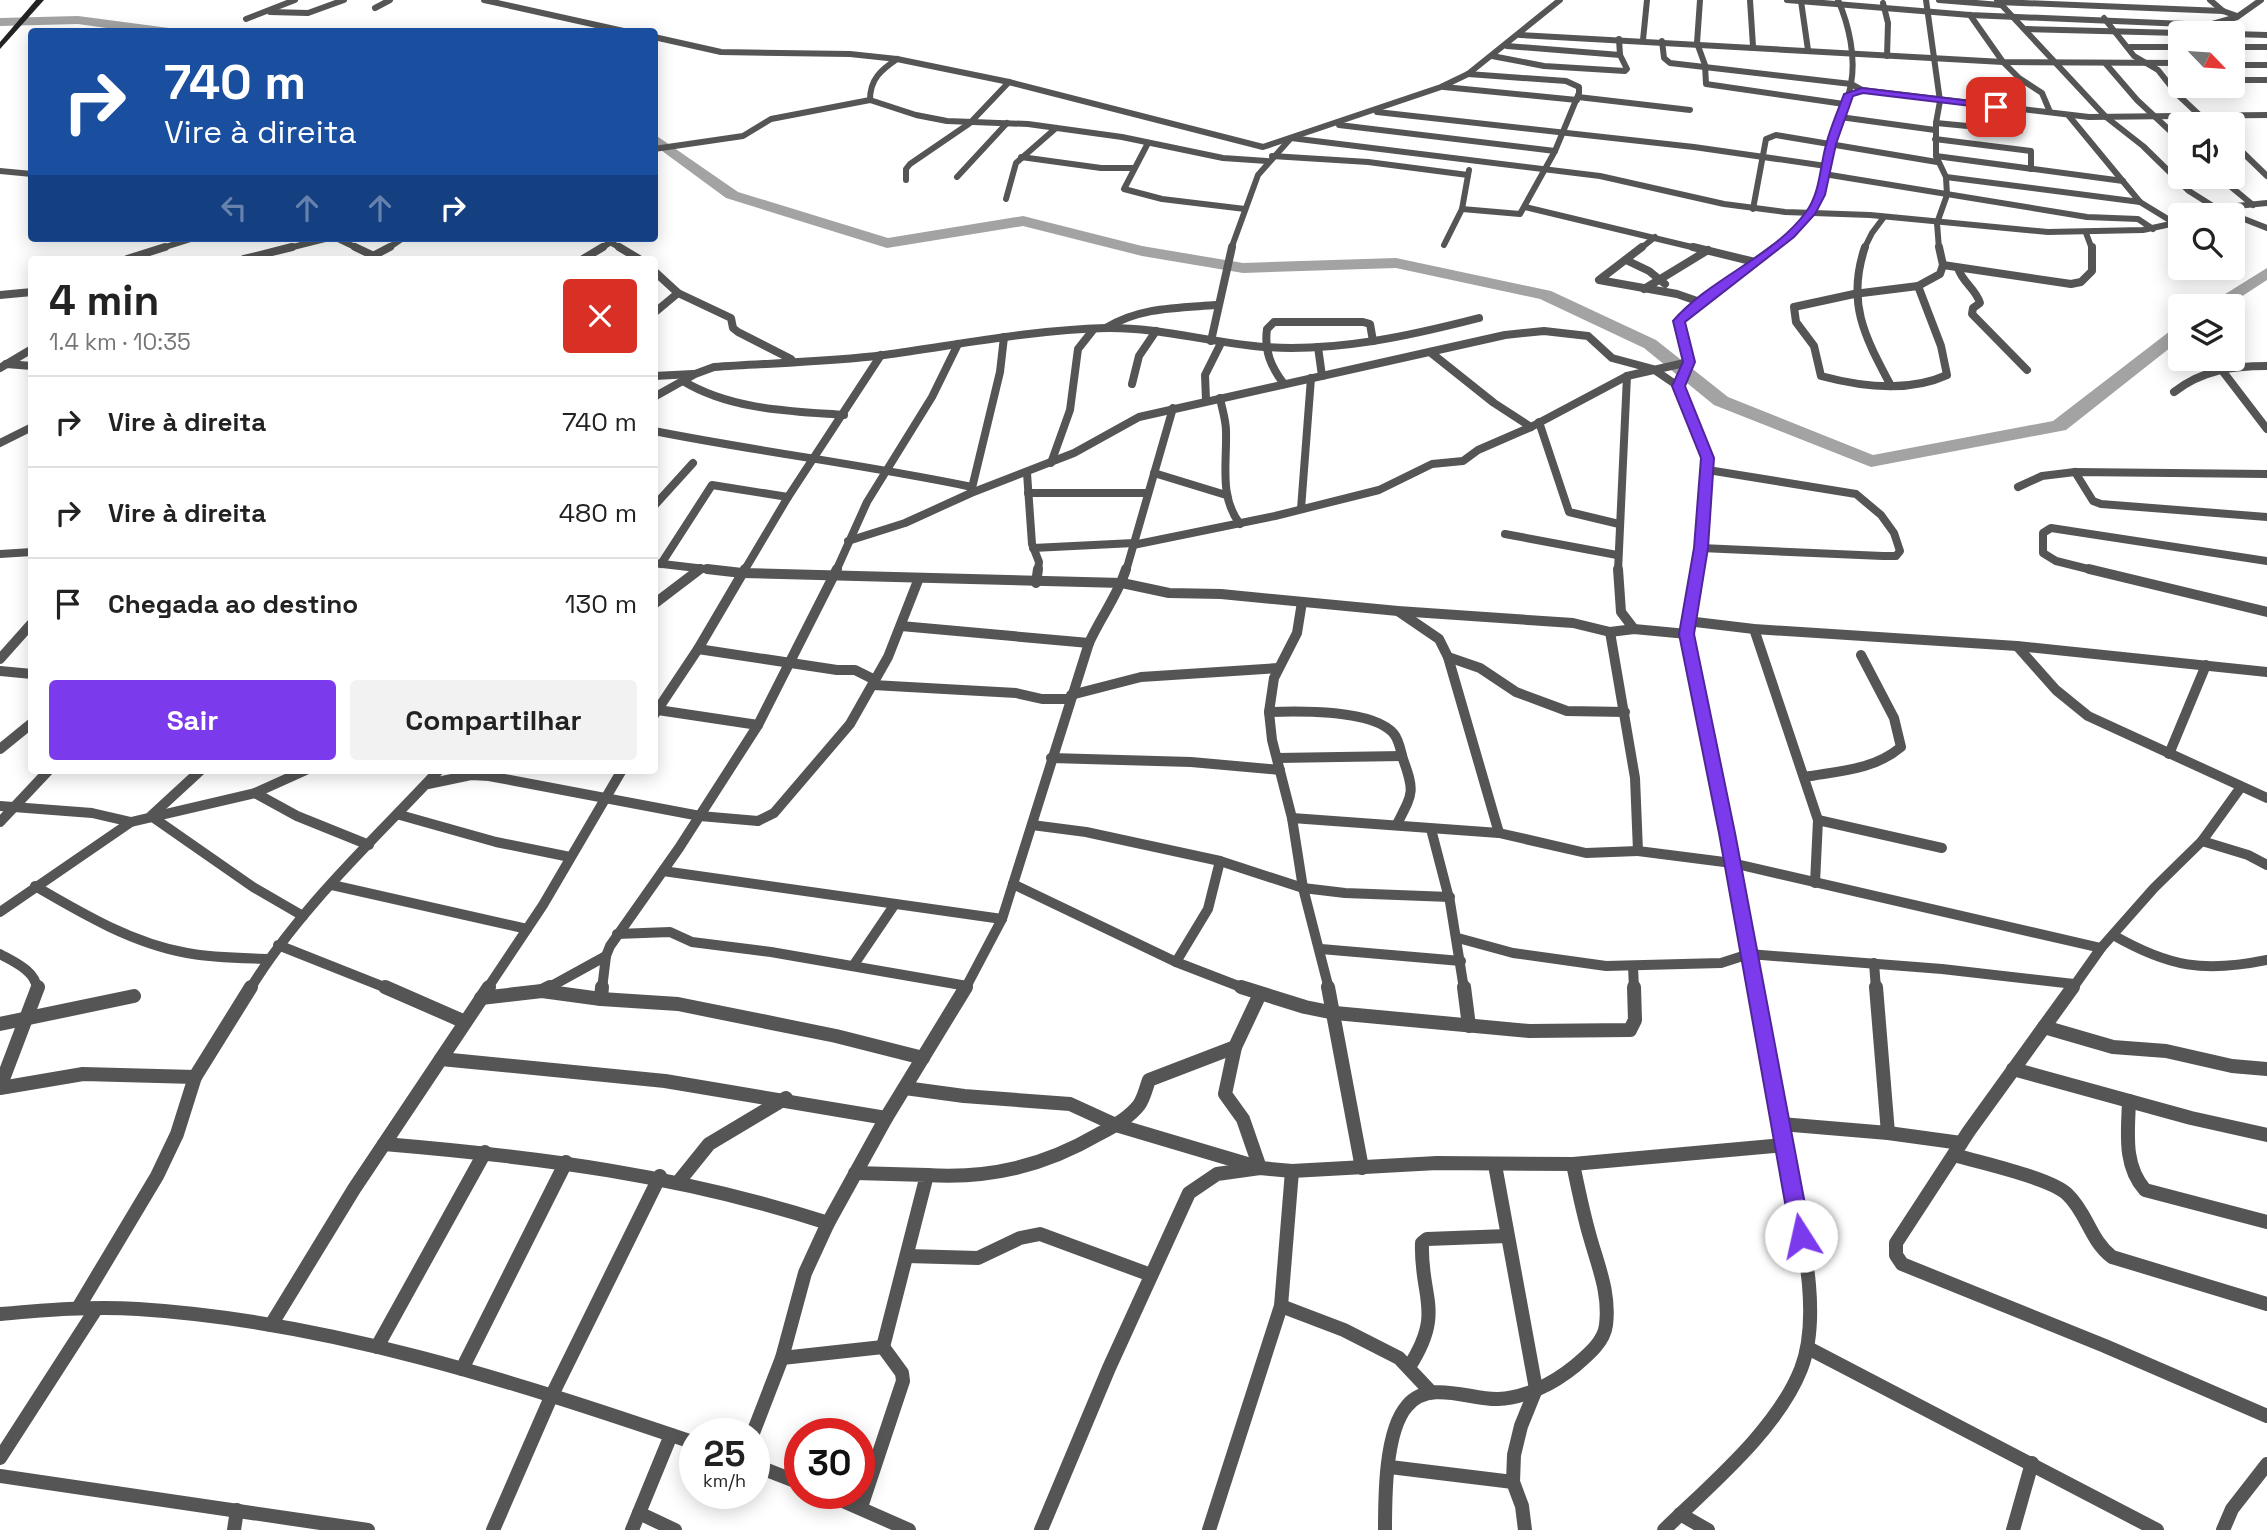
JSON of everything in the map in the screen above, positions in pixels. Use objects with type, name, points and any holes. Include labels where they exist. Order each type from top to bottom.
[{"type":"street","points":[[0,46],[40,0]]},
{"type":"street","points":[[246,19],[270,12],[295,0]]},
{"type":"street","points":[[270,12],[308,15],[344,0]]},
{"type":"street","points":[[375,8],[390,0]]},
{"type":"street","points":[[484,0],[610,28]]},
{"type":"street","points":[[658,38],[721,52],[850,54],[897,59],[1009,82],[1264,147],[1441,87],[1468,74],[1507,46],[1560,0]]},
{"type":"street","points":[[1643,40],[1647,0]]},
{"type":"street","points":[[1700,0],[1697,43],[1705,65],[1706,83],[1727,89],[1848,94],[1862,90],[2069,116],[2168,116]]},
{"type":"street","points":[[1751,0],[1753,46]]},
{"type":"street","points":[[1787,0],[1883,3],[1929,12],[1970,15],[2209,24],[2228,22],[2250,11],[2261,0]]},
{"type":"street","points":[[1918,286],[1940,346],[1948,360],[1947,375],[1939,380],[1912,386],[1891,386],[1821,376],[1814,346],[1796,322],[1792,311],[1798,305],[1854,294],[1918,286],[1933,280],[1940,274],[1943,265],[1938,245],[1937,223],[1947,195],[1946,177],[1936,159],[1935,131],[1940,101],[1926,0]]},
{"type":"street","points":[[1939,0],[2091,3],[2223,11],[2237,16]]},
{"type":"street","points":[[2210,0],[2223,11]]},
{"type":"street","points":[[1801,1],[1808,50]]},
{"type":"street","points":[[1678,386],[1689,362],[1679,321],[1700,302],[1791,234],[1812,212],[1848,94],[1851,53],[1845,16],[1839,2]]},
{"type":"street","points":[[1999,2],[2027,29],[2106,117],[2143,146],[2168,170]]},
{"type":"street","points":[[1883,3],[1888,23],[1887,56]]},
{"type":"street","points":[[2091,3],[2130,47],[2134,56],[2169,77],[2177,94],[2194,112]]},
{"type":"street","points":[[1970,15],[2003,62],[2019,78],[2042,93],[2050,112]]},
{"type":"street","points":[[2027,29],[2168,33]]},
{"type":"street","points":[[2245,34],[2267,35]]},
{"type":"street","points":[[1520,35],[2003,62],[2168,63]]},
{"type":"street","points":[[1492,56],[1536,65],[1625,71],[1627,69],[1620,55],[1619,39]]},
{"type":"street","points":[[1662,41],[1666,61],[1739,69],[1848,94]]},
{"type":"street","points":[[1507,46],[1620,55]]},
{"type":"street","points":[[2130,47],[2168,47]]},
{"type":"street","points":[[2245,47],[2267,47]]},
{"type":"street","points":[[870,100],[870,88],[876,74],[897,59]]},
{"type":"street","points":[[2106,64],[2137,100],[2168,129]]},
{"type":"street","points":[[2245,65],[2267,65]]},
{"type":"street","points":[[1727,89],[1739,69]]},
{"type":"street","points":[[1462,209],[1518,214],[1525,207],[1563,133],[1579,87],[1566,81],[1468,74]]},
{"type":"street","points":[[2245,80],[2267,80]]},
{"type":"street","points":[[906,180],[906,169],[910,164],[970,123],[1009,82]]},
{"type":"street","points":[[1441,87],[1690,110]]},
{"type":"street","points":[[658,148],[743,136],[771,119],[870,100],[916,115],[970,123],[1007,123],[1056,128],[1223,158],[1367,162],[1468,175]]},
{"type":"street","points":[[1372,111],[1764,157],[1947,195],[2087,217],[2140,219],[2153,229]]},
{"type":"street","points":[[2245,115],[2267,115]]},
{"type":"street","points":[[2256,115],[2267,123]]},
{"type":"street","points":[[2069,116],[2140,202]]},
{"type":"street","points":[[1840,117],[1935,131],[2031,151],[2031,169]]},
{"type":"street","points":[[957,177],[1007,123]]},
{"type":"street","points":[[1333,124],[1555,150]]},
{"type":"street","points":[[1480,142],[1488,124]]},
{"type":"street","points":[[1006,199],[1018,160],[1056,128]]},
{"type":"street","points":[[1935,131],[2020,131]]},
{"type":"street","points":[[1753,209],[1769,136],[2123,181]]},
{"type":"street","points":[[1211,341],[1220,282],[1228,265],[1230,246],[1256,178],[1291,138]]},
{"type":"street","points":[[1291,138],[1625,180],[1753,209],[1884,216],[2016,230],[2086,233],[2153,229],[2168,225]]},
{"type":"street","points":[[1148,143],[1124,188],[1126,191],[1162,199],[1245,209]]},
{"type":"street","points":[[2245,154],[2267,176]]},
{"type":"street","points":[[1018,160],[1032,159],[1132,172]]},
{"type":"street","points":[[1444,245],[1462,209],[1473,161]]},
{"type":"street","points":[[2258,165],[2267,165]]},
{"type":"street","points":[[0,172],[28,174]]},
{"type":"street","points":[[1946,177],[2140,202],[2168,217]]},
{"type":"street","points":[[2190,189],[2209,203]]},
{"type":"street","points":[[2233,189],[2253,205]]},
{"type":"street","points":[[2245,206],[2267,203]]},
{"type":"street","points":[[1525,207],[1755,262]]},
{"type":"street","points":[[1884,216],[1866,241],[1854,294],[1866,341],[1891,386]]},
{"type":"street","points":[[2245,219],[2267,228]]},
{"type":"street","points":[[1943,265],[2059,284],[2077,284],[2084,281],[2095,265],[2094,251],[2086,233]]},
{"type":"street","points":[[1655,237],[1599,280],[1677,294],[1700,302]]},
{"type":"street","points":[[137,256],[181,242]]},
{"type":"street","points":[[256,256],[313,242]]},
{"type":"street","points":[[343,242],[367,256]]},
{"type":"street","points":[[371,256],[397,242]]},
{"type":"street","points":[[588,256],[611,242],[634,256]]},
{"type":"street","points":[[1644,289],[1661,281],[1707,250]]},
{"type":"street","points":[[1626,260],[1649,271],[1677,294]]},
{"type":"street","points":[[1958,268],[1959,275],[1980,299],[1980,303],[1971,310],[1972,314],[2027,370]]},
{"type":"street","points":[[658,275],[678,293],[731,318],[733,328],[738,332],[794,360]]},
{"type":"street","points":[[0,295],[28,292]]},
{"type":"street","points":[[658,310],[678,293]]},
{"type":"street","points":[[1106,328],[1119,320],[1150,312],[1216,305]]},
{"type":"street","points":[[658,376],[695,374],[725,366],[881,355],[1004,337],[1106,328],[1156,331],[1221,343],[1265,347],[1318,347],[1405,337],[1479,318]]},
{"type":"street","points":[[1284,384],[1273,371],[1265,347],[1269,324],[1280,320],[1366,323],[1370,326],[1373,341]]},
{"type":"street","points":[[1051,463],[1070,410],[1078,349],[1093,330]]},
{"type":"street","points":[[1132,384],[1139,356],[1156,331]]},
{"type":"street","points":[[848,541],[917,518],[972,490],[1051,463],[1139,417],[1505,335],[1563,332],[1588,336],[1612,358],[1653,369],[1678,386],[1705,448],[1708,470],[1701,548],[1687,634],[1807,1273],[1808,1348],[1797,1379],[1763,1427],[1664,1530]]},
{"type":"street","points":[[972,490],[1000,372],[1004,337]]},
{"type":"street","points":[[1405,337],[1494,403],[1535,424],[1569,512],[1619,524]]},
{"type":"street","points":[[1206,400],[1205,375],[1221,343]]},
{"type":"street","points":[[601,999],[606,956],[617,934],[663,871],[758,725],[834,575],[867,502],[932,397],[958,344]]},
{"type":"street","points":[[1318,347],[1322,376]]},
{"type":"street","points":[[2,365],[28,351]]},
{"type":"street","points":[[658,709],[698,649],[788,497],[881,355]]},
{"type":"street","points":[[1033,548],[1133,544],[1240,523],[1378,490],[1432,464],[1463,461],[1478,450],[1628,376],[1689,362]]},
{"type":"street","points":[[2,365],[28,366]]},
{"type":"street","points":[[2245,367],[2267,366]]},
{"type":"street","points":[[2175,392],[2199,373],[2210,371]]},
{"type":"street","points":[[2223,371],[2267,429]]},
{"type":"street","points":[[658,395],[695,374]]},
{"type":"street","points":[[1628,376],[1617,555],[1621,612],[1634,629]]},
{"type":"street","points":[[1301,509],[1311,378]]},
{"type":"street","points":[[683,382],[699,392],[720,398],[782,409],[844,415]]},
{"type":"street","points":[[1220,398],[1226,428],[1226,495],[1231,512],[1240,523]]},
{"type":"street","points":[[758,1418],[782,1358],[805,1273],[828,1223],[887,1118],[967,986],[1002,919],[1089,643],[1097,624],[1122,583],[1146,493],[1173,408]]},
{"type":"street","points":[[0,443],[28,430]]},
{"type":"street","points":[[658,431],[719,444],[886,469],[972,490]]},
{"type":"street","points":[[658,502],[693,463]]},
{"type":"street","points":[[1701,548],[1759,554],[1856,553],[1890,557],[1896,556],[1900,551],[1898,541],[1881,515],[1856,494],[1708,470]]},
{"type":"street","points":[[2018,487],[2042,476],[2075,472],[2267,474]]},
{"type":"street","points":[[2075,472],[2093,500],[2101,504],[2267,517]]},
{"type":"street","points":[[1027,473],[1033,548],[1039,562],[1036,583]]},
{"type":"street","points":[[1154,473],[1226,495]]},
{"type":"street","points":[[788,497],[712,485],[658,564],[742,573],[1036,583],[1122,583],[1169,593],[1221,594],[1398,611],[1573,623],[1611,632],[1634,629],[1687,634]]},
{"type":"street","points":[[1028,493],[1146,493]]},
{"type":"street","points":[[2267,561],[2108,535],[2051,528],[2043,533],[2043,552],[2056,561],[2267,612]]},
{"type":"street","points":[[1505,534],[1617,555]]},
{"type":"street","points":[[0,554],[28,552]]},
{"type":"street","points":[[658,601],[700,569]]},
{"type":"street","points":[[474,774],[700,816],[758,821],[771,816],[850,724],[874,683],[901,626],[919,578]]},
{"type":"street","points":[[1302,602],[1297,633],[1278,668],[1269,712],[1278,764],[1292,818],[1303,888],[1321,949],[1335,1013],[1362,1168]]},
{"type":"street","points":[[1398,611],[1439,639],[1448,657],[1499,833]]},
{"type":"street","points":[[1688,621],[1754,629],[2017,646],[2267,672]]},
{"type":"street","points":[[901,626],[1089,643]]},
{"type":"street","points":[[0,659],[28,628]]},
{"type":"street","points":[[1754,629],[1818,820],[1815,883]]},
{"type":"street","points":[[1611,632],[1635,778],[1638,850]]},
{"type":"street","points":[[2017,646],[2056,690],[2088,716],[2267,799]]},
{"type":"street","points":[[698,649],[850,669],[874,683],[1016,693],[1042,699],[1070,697],[1141,677],[1278,668]]},
{"type":"street","points":[[1805,777],[1878,762],[1894,755],[1901,747],[1894,718],[1861,655]]},
{"type":"street","points":[[1448,657],[1480,668],[1516,692],[1567,711],[1625,712]]},
{"type":"street","points":[[2169,754],[2206,665]]},
{"type":"street","points":[[0,671],[28,674]]},
{"type":"street","points":[[658,712],[758,725]]},
{"type":"street","points":[[1269,712],[1334,712],[1363,718],[1394,734],[1413,786],[1397,824]]},
{"type":"street","points":[[0,749],[28,726]]},
{"type":"street","points":[[1051,758],[1278,764],[1402,756]]},
{"type":"street","points":[[0,822],[46,774]]},
{"type":"street","points":[[151,816],[197,774]]},
{"type":"street","points":[[0,912],[131,822],[255,793],[297,774]]},
{"type":"street","points":[[78,1308],[157,1176],[177,1134],[195,1077],[268,959],[303,916],[436,774]]},
{"type":"street","points":[[428,784],[463,774]]},
{"type":"street","points":[[271,1325],[384,1144],[527,929],[620,774]]},
{"type":"street","points":[[2241,787],[2202,841],[2154,888],[2101,948],[2013,1069],[1896,1243],[1897,1259],[1902,1264],[2105,1346],[2267,1416]]},
{"type":"street","points":[[255,793],[297,816],[369,845]]},
{"type":"street","points":[[0,806],[109,816],[131,822]]},
{"type":"street","points":[[400,815],[496,842],[570,857]]},
{"type":"street","points":[[151,816],[253,887],[303,916]]},
{"type":"street","points":[[1292,818],[1499,833],[1586,853],[1638,850],[1732,863],[2101,948]]},
{"type":"street","points":[[1818,820],[1942,848]]},
{"type":"street","points":[[1032,825],[1086,832],[1220,861],[1303,888],[1345,893],[1450,897]]},
{"type":"street","points":[[1431,829],[1458,938],[1469,1026]]},
{"type":"street","points":[[2202,841],[2235,850],[2267,865]]},
{"type":"street","points":[[1177,961],[1208,909],[1220,861]]},
{"type":"street","points":[[663,871],[1002,919]]},
{"type":"street","points":[[1013,884],[1177,961],[1260,994],[1335,1013],[1529,1031],[1630,1030],[1635,1020],[1633,967]]},
{"type":"street","points":[[332,885],[527,929]]},
{"type":"street","points":[[35,886],[97,921],[157,946],[204,955],[268,959]]},
{"type":"street","points":[[853,967],[895,904]]},
{"type":"street","points":[[617,934],[670,932],[692,942],[967,986]]},
{"type":"street","points":[[2113,935],[2146,955],[2204,970],[2267,960]]},
{"type":"street","points":[[1458,938],[1552,959],[1633,967],[1721,963],[1749,954],[1874,963],[2074,984]]},
{"type":"street","points":[[278,945],[347,970],[465,1022]]},
{"type":"street","points":[[1321,949],[1461,961]]},
{"type":"street","points":[[0,954],[36,979],[37,993],[24,1018],[0,1088],[83,1074],[195,1077]]},
{"type":"street","points":[[542,991],[606,956]]},
{"type":"street","points":[[1874,963],[1888,1133]]},
{"type":"street","points":[[481,998],[542,991],[601,999],[678,1004],[836,1036],[923,1058]]},
{"type":"street","points":[[1260,994],[1235,1047],[1225,1094],[1243,1119],[1260,1168]]},
{"type":"street","points":[[0,1024],[134,996]]},
{"type":"street","points":[[2044,1027],[2113,1047],[2166,1051],[2232,1066],[2267,1069]]},
{"type":"street","points":[[855,1173],[975,1178],[1042,1164],[1075,1149],[1116,1125],[1141,1102],[1149,1080],[1235,1047]]},
{"type":"street","points":[[442,1059],[537,1065],[645,1077],[786,1098],[887,1118]]},
{"type":"street","points":[[2013,1069],[2267,1135]]},
{"type":"street","points":[[905,1088],[964,1096],[1058,1102],[1081,1108],[1116,1125],[1260,1168],[1292,1171],[1437,1163],[1573,1164],[1784,1145]]},
{"type":"street","points":[[680,1180],[709,1144],[786,1098]]},
{"type":"street","points":[[2129,1101],[2130,1166],[2135,1181],[2146,1190],[2267,1222]]},
{"type":"street","points":[[1781,1124],[1888,1133],[1958,1149],[2059,1187],[2072,1195],[2094,1241],[2112,1257],[2267,1304]]},
{"type":"street","points":[[384,1144],[485,1152],[660,1176],[764,1200],[828,1223]]},
{"type":"street","points":[[377,1347],[485,1152]]},
{"type":"street","points":[[461,1369],[512,1274],[566,1162]]},
{"type":"street","points":[[1385,1530],[1395,1432],[1405,1407],[1418,1395],[1431,1392],[1501,1399],[1536,1389],[1557,1379],[1591,1354],[1605,1332],[1608,1306],[1573,1164]]},
{"type":"street","points":[[1495,1165],[1536,1389],[1521,1426],[1514,1455],[1513,1482],[1522,1506],[1525,1530]]},
{"type":"street","points":[[1041,1530],[1109,1368],[1189,1193],[1217,1174],[1260,1168]]},
{"type":"street","points":[[1209,1530],[1281,1306],[1292,1171]]},
{"type":"street","points":[[883,1347],[927,1175]]},
{"type":"street","points":[[493,1530],[551,1397],[660,1176]]},
{"type":"street","points":[[907,1256],[978,1258],[1020,1238],[1040,1234],[1151,1275]]},
{"type":"street","points":[[1409,1367],[1421,1348],[1429,1323],[1430,1305],[1422,1243],[1427,1239],[1507,1236]]},
{"type":"street","points":[[1281,1306],[1344,1330],[1399,1358],[1431,1392]]},
{"type":"street","points":[[0,1314],[78,1308],[173,1313],[271,1325],[377,1347],[461,1369],[679,1438]]},
{"type":"street","points":[[0,1458],[96,1309]]},
{"type":"street","points":[[782,1358],[883,1347]]},
{"type":"street","points":[[875,1465],[903,1381],[902,1373],[883,1347]]},
{"type":"street","points":[[1808,1348],[2157,1530]]},
{"type":"street","points":[[632,1530],[671,1435]]},
{"type":"street","points":[[2013,1530],[2032,1463]]},
{"type":"street","points":[[2223,1530],[2232,1509],[2267,1464]]},
{"type":"street","points":[[1390,1467],[1513,1482]]},
{"type":"street","points":[[0,1476],[368,1530]]},
{"type":"street","points":[[865,1509],[909,1530]]},
{"type":"street","points":[[234,1530],[237,1510]]},
{"type":"street","points":[[639,1513],[675,1530]]},
{"type":"street","points":[[1680,1514],[1708,1530]]},
{"type":"waterway","points":[[0,22],[78,20],[139,28]]},
{"type":"waterway","points":[[658,141],[732,195],[887,243],[1023,221],[1142,251],[1243,268],[1396,263],[1545,295],[1650,344],[1721,401],[1871,461],[2059,426],[2168,341]]},
{"type":"waterway","points":[[2234,294],[2267,273]]},
{"type":"route","points":[[1801,1236],[1727,833],[1687,634],[1701,548],[1708,470],[1705,448],[1678,386],[1689,362],[1689,353],[1679,321],[1700,302],[1791,234],[1812,212],[1819,195],[1831,144],[1849,94],[1862,90],[1996,107]]}]
